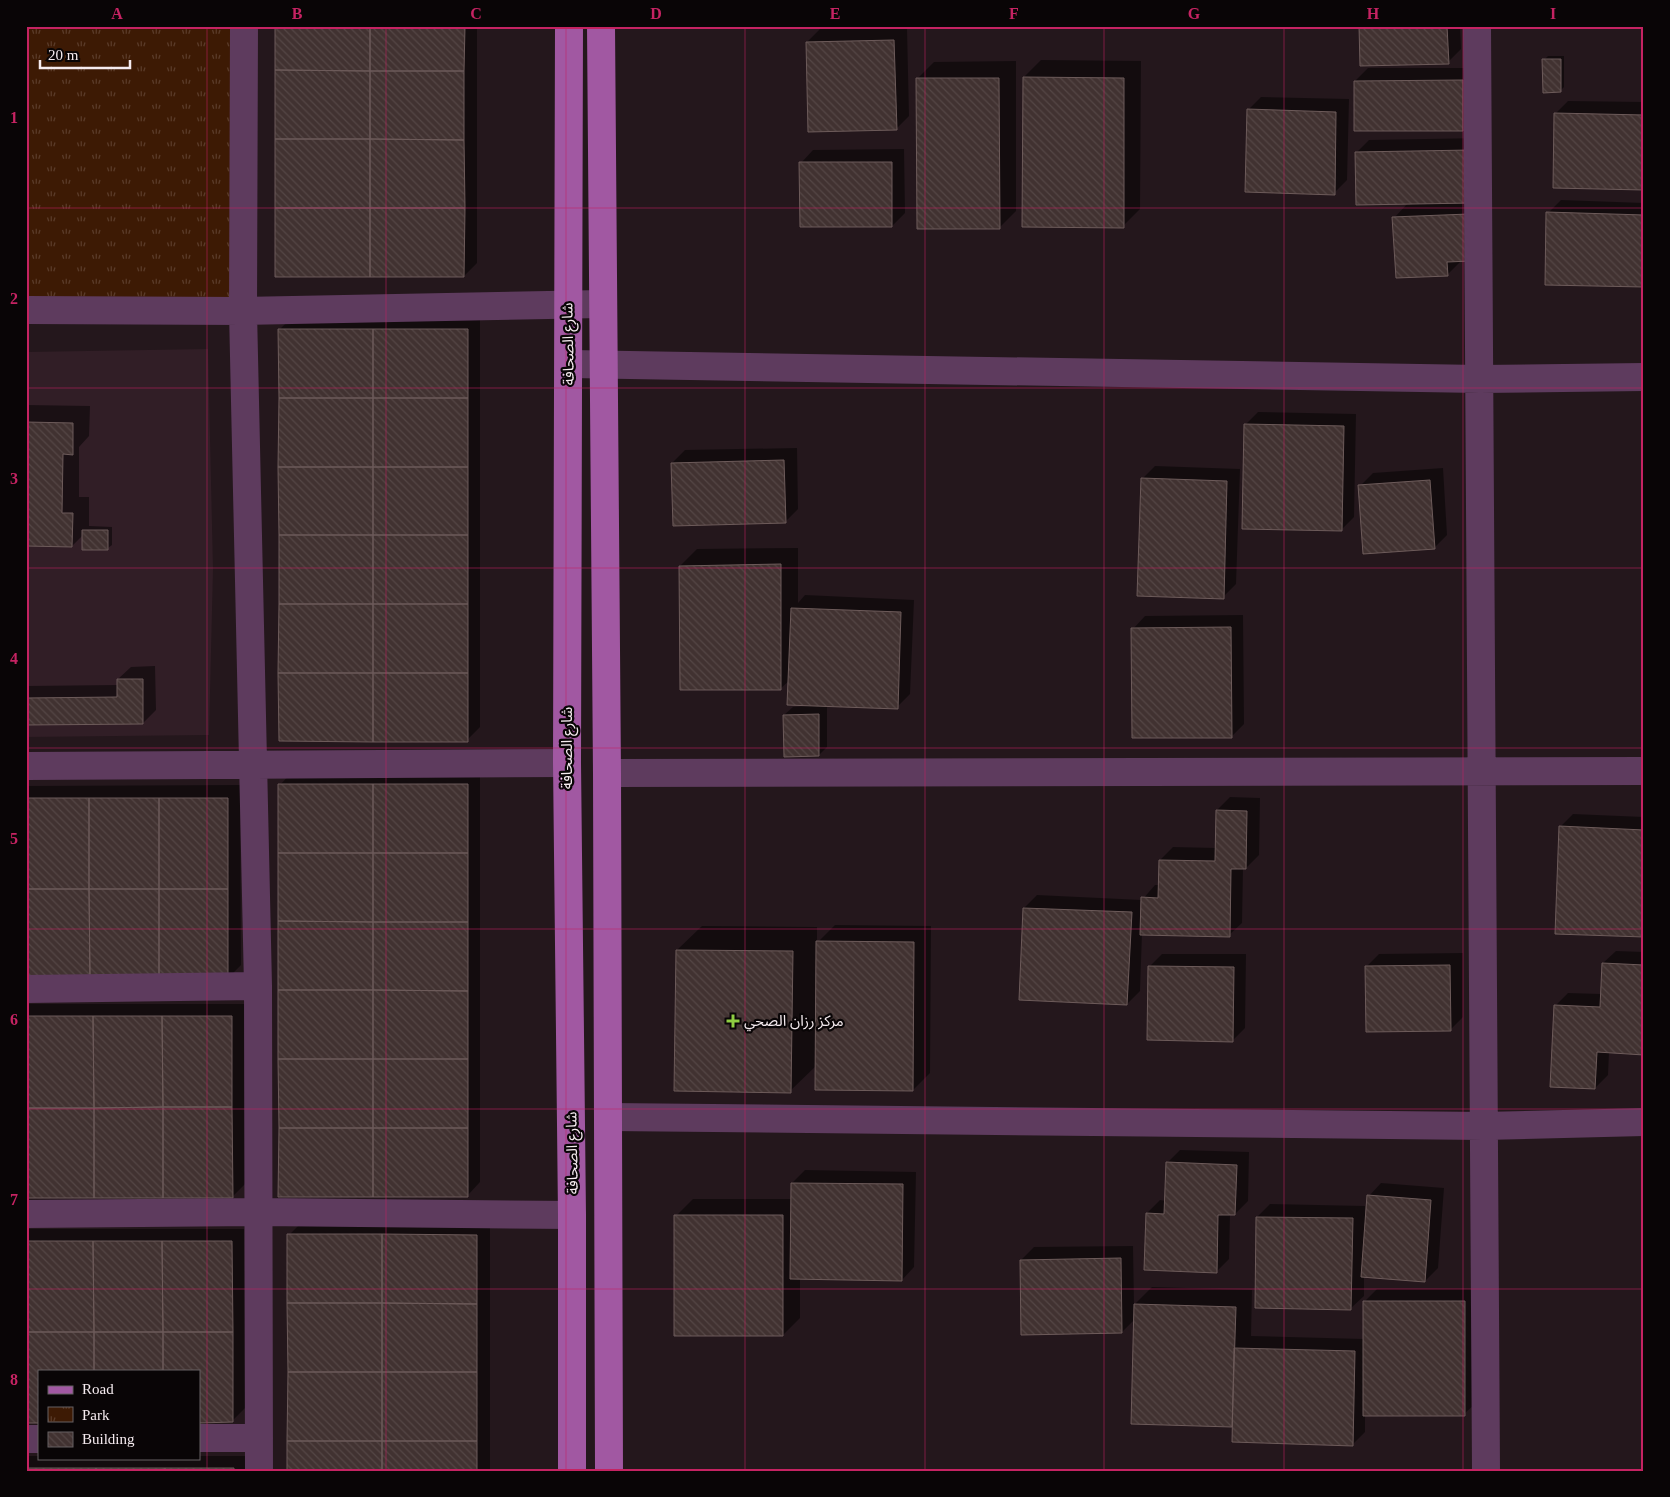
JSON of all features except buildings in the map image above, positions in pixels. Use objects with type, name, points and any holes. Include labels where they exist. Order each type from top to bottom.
[{"type":"main road","name":"شارع الصحافة","points":[[569,26],[567,305],[570,364],[566,763],[572,1215],[572,1471]]},
{"type":"main road","points":[[601,26],[609,1117],[609,1471]]},
{"type":"street","points":[[244,26],[242,311],[258,986],[260,1212],[259,1471]]},
{"type":"street","points":[[1476,26],[1480,379],[1486,1471]]},
{"type":"street","points":[[26,310],[242,311],[602,304]]},
{"type":"street","points":[[570,364],[1480,379],[1644,378]]},
{"type":"street","points":[[26,766],[566,763]]},
{"type":"street","points":[[607,773],[1644,771]]},
{"type":"street","points":[[26,989],[258,986]]},
{"type":"street","points":[[609,1117],[1483,1126],[1644,1122]]},
{"type":"street","points":[[26,1214],[260,1212],[572,1215]]},
{"type":"street","points":[[200,1438],[259,1438]]},
{"type":"shaded area","points":[[208,349],[213,569],[209,735],[26,737],[26,352]]},
{"type":"green space","points":[[26,26],[230,26],[235,299],[26,300]]},
{"type":"place","name":"مركز رزان الصحي","points":[[733,1021]]}]
